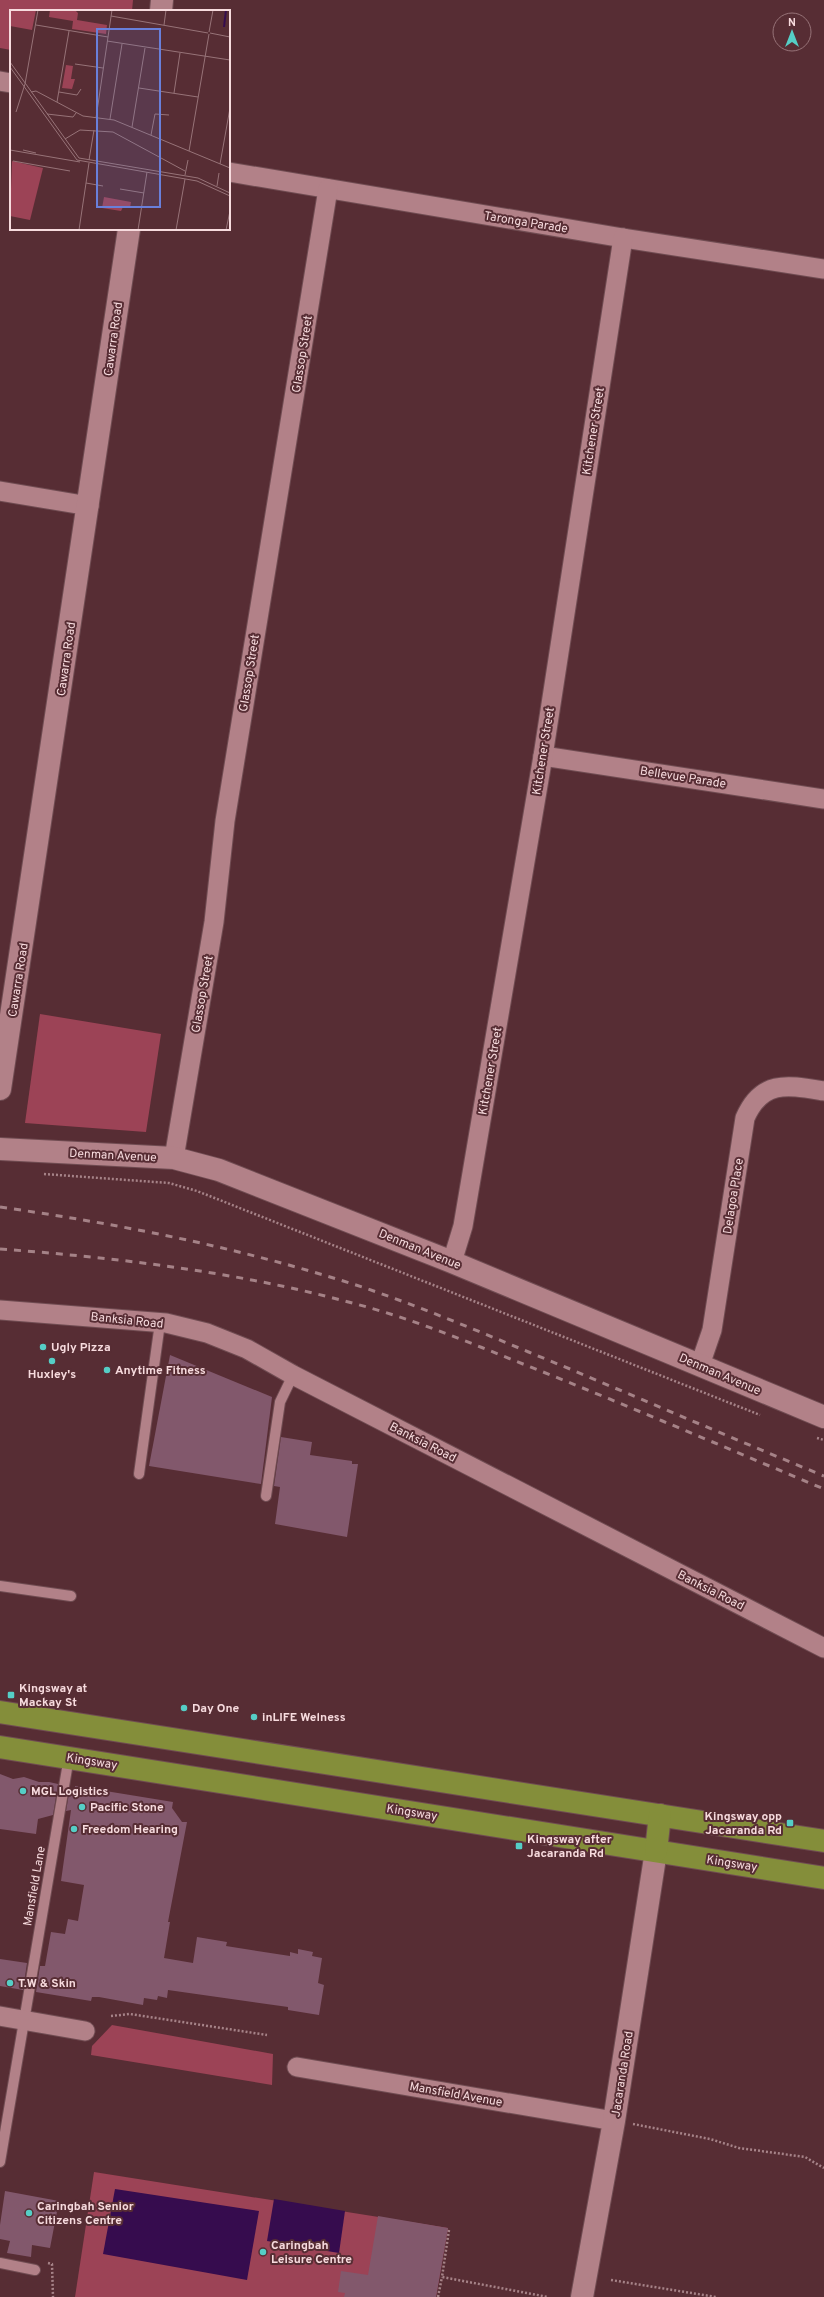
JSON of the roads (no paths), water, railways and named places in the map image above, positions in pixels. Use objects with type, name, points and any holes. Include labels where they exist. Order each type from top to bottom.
[{"type":"main road","points":[[0,1712],[824,1841]]},
{"type":"main road","name":"Kingsway","points":[[0,1747],[824,1878]]},
{"type":"main road","points":[[656,1851],[660,1815]]},
{"type":"street","points":[[161,10],[162,0]]},
{"type":"street","points":[[0,81],[10,83]]},
{"type":"street","name":"Taronga Parade","points":[[230,172],[623,238],[824,269]]},
{"type":"street","name":"Glassop Street","points":[[174,1158],[214,922],[225,821],[328,189]]},
{"type":"street","name":"Cawarra Road","points":[[0,1089],[129,230]]},
{"type":"street","name":"Kitchener Street","points":[[452,1262],[465,1218],[543,756],[623,238]]},
{"type":"street","points":[[0,492],[88,506]]},
{"type":"street","name":"Bellevue Parade","points":[[543,756],[824,799]]},
{"type":"street","name":"Delagoa Place","points":[[700,1365],[712,1330],[745,1118],[750,1108],[762,1094],[781,1086],[824,1091]]},
{"type":"street","name":"Denman Avenue","points":[[0,1149],[174,1158],[219,1170],[452,1262],[824,1417]]},
{"type":"street","name":"Banksia Road","points":[[0,1310],[160,1323],[207,1332],[247,1349],[293,1375],[824,1648]]},
{"type":"street","name":"Jacaranda Road","points":[[582,2297],[614,2121],[656,1851]]},
{"type":"street","points":[[0,2016],[85,2031]]},
{"type":"street","name":"Mansfield Avenue","points":[[297,2067],[614,2121]]},
{"type":"lane","points":[[139,1474],[160,1323]]},
{"type":"lane","points":[[266,1496],[280,1402],[293,1375]]},
{"type":"lane","points":[[0,1586],[72,1596]]},
{"type":"lane","name":"Mansfield Lane","points":[[0,2162],[69,1757]]},
{"type":"lane","points":[[0,2264],[35,2270]]},
{"type":"railway","points":[[0,1207],[47,1214],[183,1239],[228,1249],[362,1287],[467,1326],[824,1476]]},
{"type":"railway","points":[[0,1249],[135,1262],[224,1275],[312,1293],[377,1310],[482,1347],[824,1489]]},
{"type":"place","name":"Ugly Pizza","points":[[43,1347]]},
{"type":"place","name":"Huxley's","points":[[52,1361]]},
{"type":"place","name":"Anytime Fitness","points":[[107,1370]]},
{"type":"place","name":"Kingsway at Mackay St","points":[[11,1695]]},
{"type":"place","name":"Day One","points":[[184,1708]]},
{"type":"place","name":"inLIFE Welness","points":[[254,1717]]},
{"type":"place","name":"MGL Logistics","points":[[23,1791]]},
{"type":"place","name":"Pacific Stone","points":[[82,1807]]},
{"type":"place","name":"Kingsway opp Jacaranda Rd","points":[[790,1823]]},
{"type":"place","name":"Freedom Hearing","points":[[74,1829]]},
{"type":"place","name":"Kingsway after Jacaranda Rd","points":[[519,1846]]},
{"type":"place","name":"T.W & Skin","points":[[10,1983]]},
{"type":"place","name":"Caringbah Senior Citizens Centre","points":[[29,2213]]},
{"type":"place","name":"Caringbah Leisure Centre","points":[[263,2252]]}]
